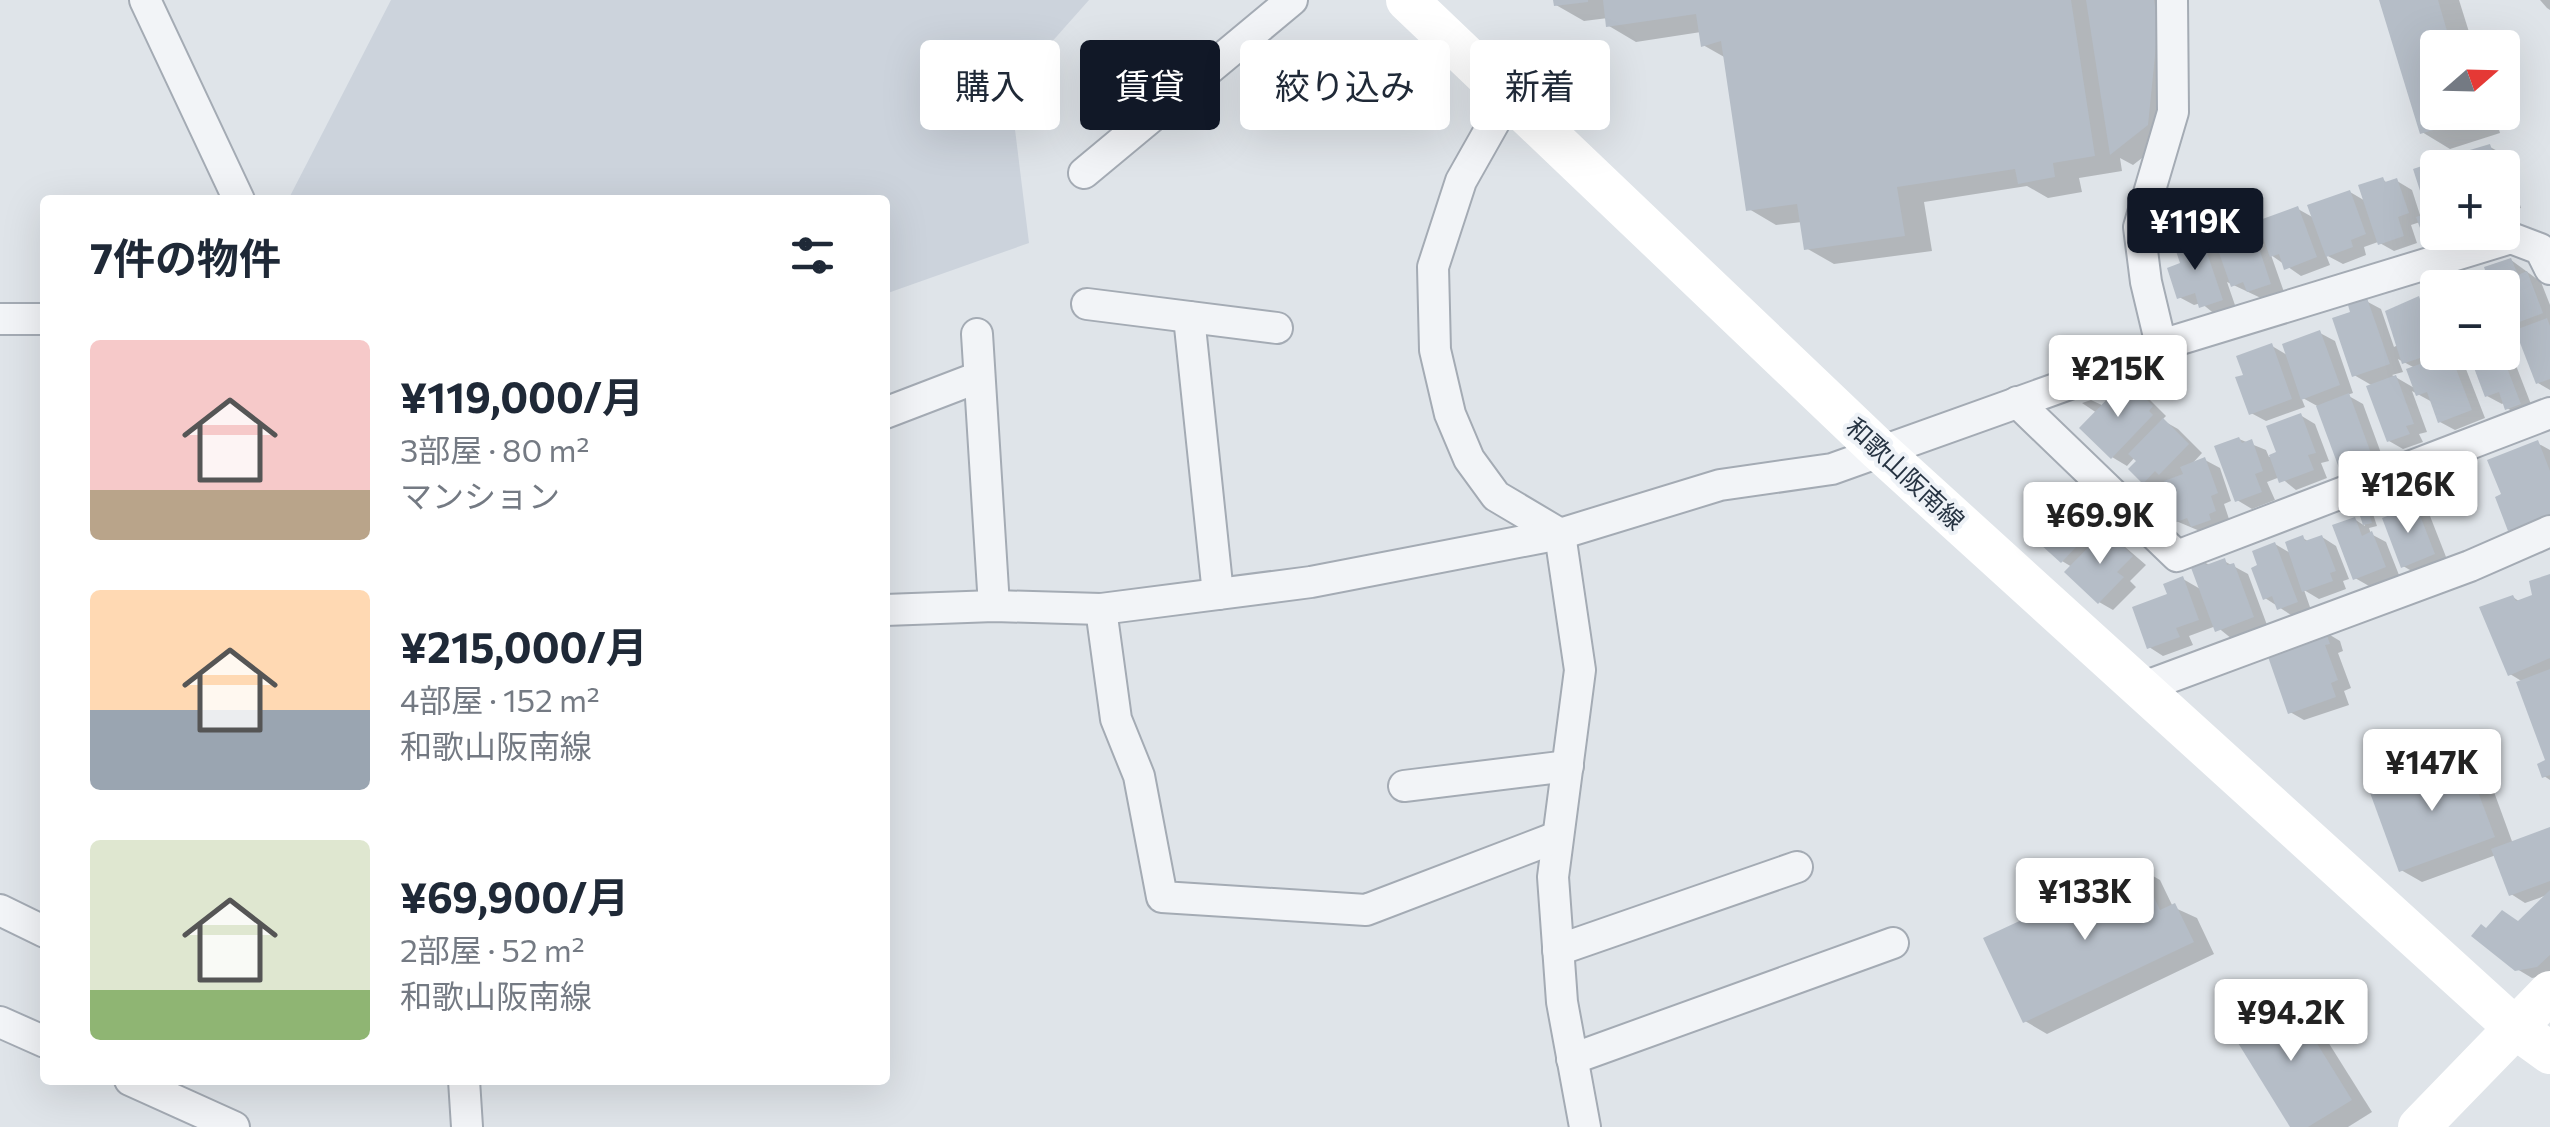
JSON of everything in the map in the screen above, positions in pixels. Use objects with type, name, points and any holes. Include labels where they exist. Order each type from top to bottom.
[{"type":"main road","name":"和歌山阪南線","points":[[1407,0],[1470,60]]},
{"type":"main road","name":"和歌山阪南線","points":[[1544,130],[1879,450],[2514,1027],[2550,1052]]},
{"type":"main road","points":[[2420,1127],[2550,992]]},
{"type":"street","points":[[145,0],[237,195]]},
{"type":"street","points":[[1084,173],[1292,0]]},
{"type":"street","points":[[2161,345],[2146,282],[2139,227],[2173,112],[2172,0]]},
{"type":"street","points":[[1489,130],[1461,181],[1433,267],[1435,350],[1450,414],[1470,460],[1496,496],[1560,534]]},
{"type":"street","points":[[890,610],[994,606],[1101,609],[1311,582],[1560,534],[1720,485],[1832,469],[2103,372],[2161,345],[2511,238],[2540,249],[2550,269]]},
{"type":"street","points":[[1087,304],[1276,328]]},
{"type":"street","points":[[1189,317],[1218,594]]},
{"type":"street","points":[[0,319],[40,319]]},
{"type":"street","points":[[976,334],[994,606]]},
{"type":"street","points":[[890,411],[980,377]]},
{"type":"street","points":[[2017,402],[2177,556],[2550,413]]},
{"type":"street","points":[[2141,688],[2470,566],[2550,532]]},
{"type":"street","points":[[1560,534],[1580,670],[1553,877],[1562,1002],[1585,1127]]},
{"type":"street","points":[[1101,609],[1116,719],[1140,776],[1162,897],[1366,910],[1557,837]]},
{"type":"street","points":[[1404,786],[1568,766]]},
{"type":"street","points":[[1558,950],[1797,866]]},
{"type":"street","points":[[0,910],[40,930]]},
{"type":"street","points":[[1572,1059],[1893,943]]},
{"type":"street","points":[[0,1022],[40,1040]]},
{"type":"street","points":[[141,1085],[234,1127]]},
{"type":"street","points":[[464,1085],[467,1127]]},
{"type":"shaded area","points":[[391,0],[1089,0],[1053,40],[920,40],[920,130],[1015,130],[1029,243],[890,292],[890,195],[291,195]]},
{"type":"building","points":[[1553,0],[1588,0],[1588,2],[1554,6]]},
{"type":"building","points":[[1603,0],[2071,0],[2095,156],[2053,163],[2055,177],[2018,184],[2015,169],[1897,187],[1905,236],[1804,250],[1797,204],[1746,211],[1721,41],[1701,47],[1696,14],[1606,27]]},
{"type":"building","points":[[2086,0],[2154,0],[2158,26],[2148,125],[2110,155]]},
{"type":"building","points":[[2379,0],[2438,0],[2447,30],[2420,30],[2420,130],[2434,130],[2420,134]]},
{"type":"building","points":[[2490,144],[2492,150],[2470,150]]},
{"type":"building","points":[[2420,167],[2420,191],[2413,169]]},
{"type":"building","points":[[2383,177],[2385,182],[2397,178],[2409,213],[2398,217],[2404,236],[2378,245],[2358,185]]},
{"type":"building","points":[[2350,190],[2366,234],[2351,240],[2353,247],[2326,257],[2307,205]]},
{"type":"building","points":[[2298,206],[2317,257],[2284,270],[2279,254],[2270,257],[2257,221]]},
{"type":"building","points":[[2249,218],[2271,284],[2247,292],[2243,282],[2231,287],[2211,230]]},
{"type":"building","points":[[2201,235],[2223,300],[2199,308],[2195,293],[2177,299],[2167,268],[2180,263],[2174,245]]},
{"type":"building","points":[[2511,258],[2516,270],[2485,270],[2484,267]]},
{"type":"building","points":[[2527,271],[2543,313],[2520,322],[2520,274]]},
{"type":"building","points":[[2419,296],[2420,358],[2402,364],[2385,311]]},
{"type":"building","points":[[2367,298],[2390,364],[2352,377],[2332,318],[2350,312],[2348,305]]},
{"type":"building","points":[[2547,318],[2550,379],[2536,384],[2520,343],[2520,328]]},
{"type":"building","points":[[2320,330],[2340,385],[2301,400],[2282,344]]},
{"type":"building","points":[[2272,343],[2292,399],[2249,415],[2235,377],[2243,375],[2236,356]]},
{"type":"building","points":[[2420,364],[2420,370],[2457,370],[2472,410],[2438,423],[2427,392],[2416,396],[2406,369]]},
{"type":"building","points":[[2475,370],[2508,370],[2521,404],[2505,410],[2499,392],[2485,397]]},
{"type":"building","points":[[2396,375],[2414,424],[2406,426],[2410,434],[2387,442],[2366,386]]},
{"type":"building","points":[[2130,383],[2153,406],[2149,411],[2153,415],[2111,459],[2079,428],[2118,388],[2122,392]]},
{"type":"building","points":[[2349,393],[2372,456],[2339,468],[2316,406]]},
{"type":"building","points":[[2301,413],[2316,453],[2308,455],[2314,470],[2279,483],[2269,455],[2276,452],[2266,426]]},
{"type":"building","points":[[2163,418],[2189,444],[2159,475],[2155,471],[2143,484],[2128,469],[2136,461],[2128,454]]},
{"type":"building","points":[[2239,437],[2242,443],[2252,439],[2263,471],[2255,474],[2262,492],[2235,502],[2214,446]]},
{"type":"building","points":[[2538,440],[2550,471],[2550,515],[2508,531],[2495,497],[2501,494],[2487,460]]},
{"type":"building","points":[[2205,457],[2218,493],[2211,496],[2216,511],[2209,514],[2211,520],[2191,527],[2187,518],[2174,523],[2169,509],[2163,511],[2156,491],[2167,487],[2164,481],[2183,474],[2180,467]]},
{"type":"building","points":[[2084,497],[2105,516],[2061,563],[2040,544]]},
{"type":"building","points":[[2366,504],[2372,523],[2363,525],[2357,507]]},
{"type":"building","points":[[2416,505],[2435,554],[2401,568],[2382,518]]},
{"type":"building","points":[[2355,517],[2362,536],[2372,531],[2386,567],[2353,580],[2332,525]]},
{"type":"building","points":[[2106,529],[2133,556],[2117,572],[2124,577],[2098,604],[2064,572]]},
{"type":"building","points":[[2303,535],[2305,541],[2322,535],[2336,571],[2330,573],[2333,581],[2302,592],[2285,542]]},
{"type":"building","points":[[2275,542],[2298,602],[2277,610],[2272,596],[2263,600],[2251,568],[2257,565],[2252,551]]},
{"type":"building","points":[[2225,558],[2227,565],[2234,563],[2254,617],[2215,632],[2190,565],[2204,560],[2206,565]]},
{"type":"building","points":[[2550,574],[2550,658],[2508,676],[2479,607],[2513,595],[2516,601],[2532,595],[2529,581]]},
{"type":"building","points":[[2183,576],[2199,620],[2176,628],[2180,637],[2147,649],[2132,607],[2167,594],[2163,584]]},
{"type":"building","points":[[2325,630],[2330,644],[2325,645],[2338,680],[2331,683],[2336,697],[2288,714],[2266,651]]},
{"type":"building","points":[[2550,669],[2550,775],[2542,778],[2537,764],[2545,760],[2516,682]]},
{"type":"building","points":[[2464,755],[2495,837],[2399,872],[2369,790]]},
{"type":"building","points":[[2550,827],[2550,881],[2509,896],[2491,849]]},
{"type":"building","points":[[2139,865],[2160,910],[2175,903],[2194,942],[2023,1023],[1983,938]]},
{"type":"building","points":[[2550,890],[2550,955],[2537,967],[2515,971],[2471,936],[2481,924],[2486,928],[2502,910],[2518,921]]},
{"type":"building","points":[[2287,995],[2352,1100],[2308,1127],[2290,1127],[2230,1030]]}]
